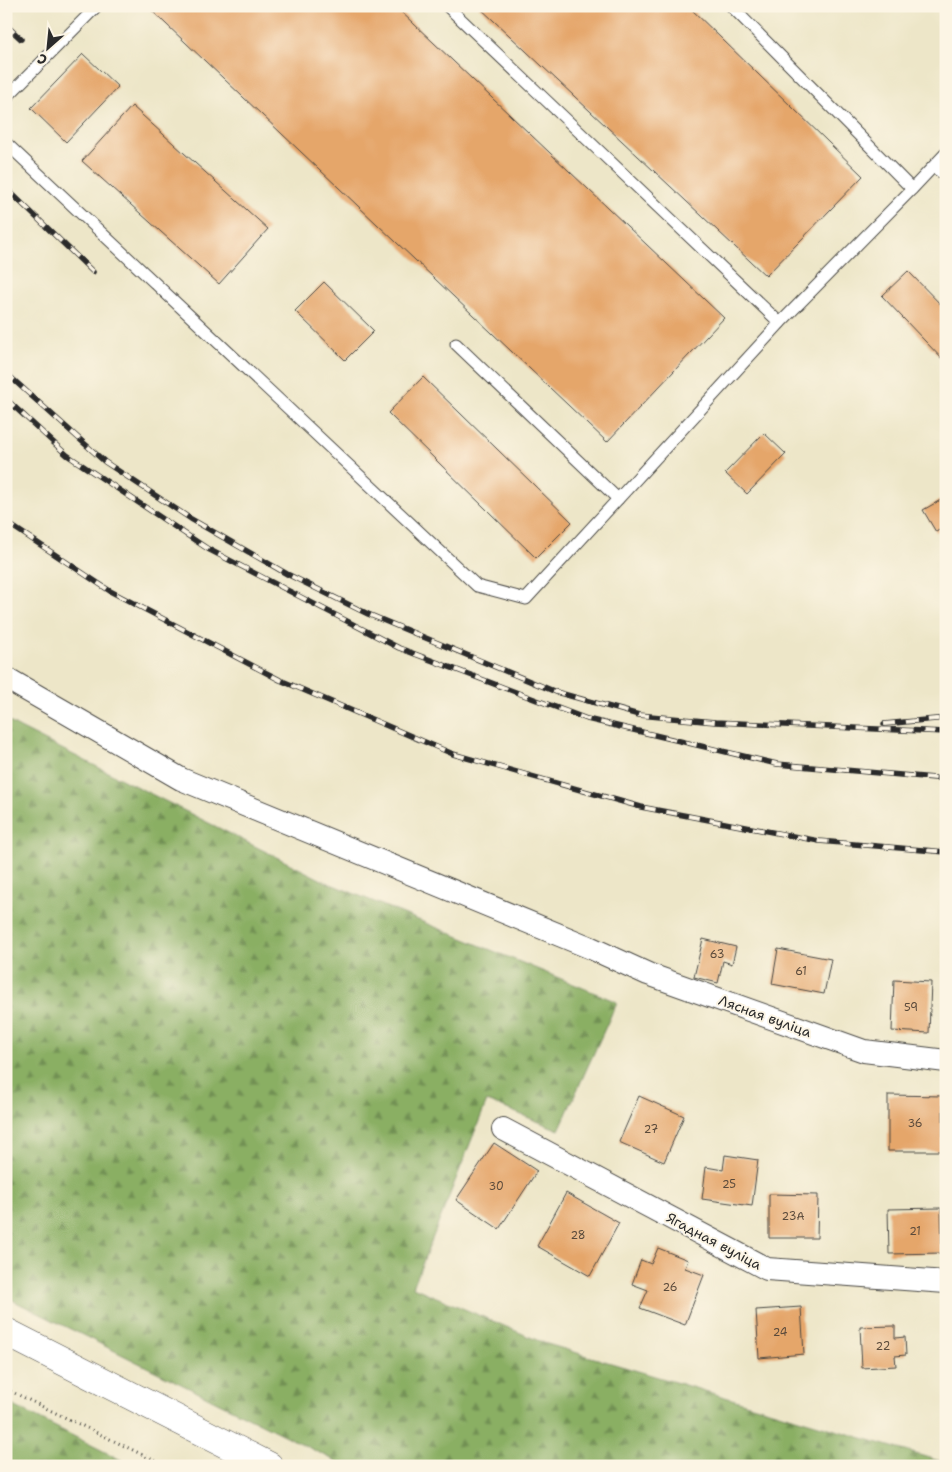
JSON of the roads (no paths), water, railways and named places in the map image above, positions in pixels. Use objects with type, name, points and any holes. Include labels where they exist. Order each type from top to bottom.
[{"type":"main road","points":[[6,1332],[269,1466]]},
{"type":"street","name":"Лясная вуліца","points":[[6,678],[181,779],[591,948],[648,974],[864,1051],[946,1061]]},
{"type":"street","name":"Ягадная вуліца","points":[[504,1128],[767,1269],[946,1282]]},
{"type":"lane","points":[[6,98],[96,6]]},
{"type":"lane","points":[[448,6],[780,323]]},
{"type":"lane","points":[[731,6],[912,189]]},
{"type":"lane","points":[[6,143],[477,586],[526,600],[780,323],[946,153]]},
{"type":"lane","points":[[933,167],[946,175]]},
{"type":"lane","points":[[456,344],[618,499]]},
{"type":"railway","points":[[6,25],[21,39]]},
{"type":"railway","points":[[6,188],[93,272]]},
{"type":"railway","points":[[6,373],[105,462],[191,519],[287,574],[368,614],[556,692],[639,715],[715,722],[946,732]]},
{"type":"railway","points":[[6,399],[67,455],[208,549],[399,648],[587,719],[777,764],[946,779]]},
{"type":"railway","points":[[6,522],[110,591],[280,680],[453,754],[641,807],[819,841],[946,852]]},
{"type":"railway","points":[[884,724],[946,718]]}]
